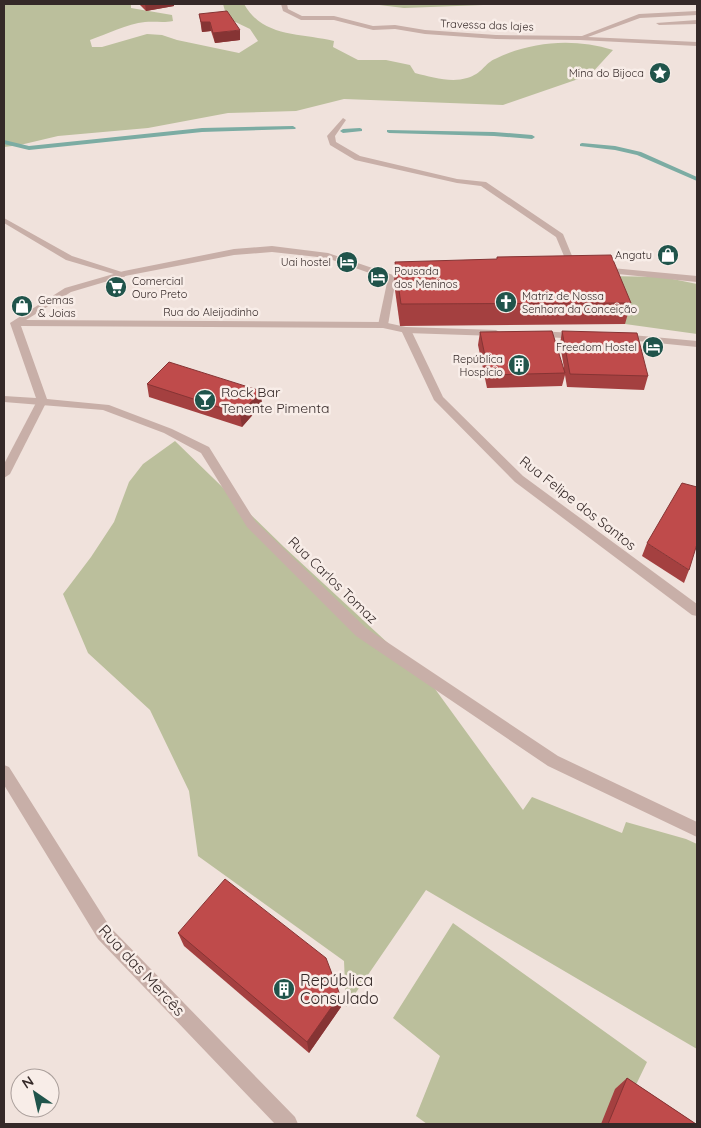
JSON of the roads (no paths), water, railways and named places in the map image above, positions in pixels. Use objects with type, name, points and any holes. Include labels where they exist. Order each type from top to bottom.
[{"type":"street","name":"Travessa das lajes","points":[[284,4],[285,10],[301,18],[334,18],[373,28],[395,28],[496,37],[580,38],[697,44]]},
{"type":"street","points":[[580,38],[604,27],[639,16],[697,13]]},
{"type":"street","points":[[659,23],[697,22]]},
{"type":"street","points":[[343,120],[331,136],[333,143],[340,149],[358,158],[458,181],[483,184],[560,236],[577,269],[697,279]]},
{"type":"street","points":[[4,220],[69,258],[124,274]]},
{"type":"street","points":[[4,474],[42,401],[15,323],[68,290],[124,274],[234,252],[272,250],[328,256],[392,278],[421,276]]},
{"type":"street","points":[[383,325],[392,278]]},
{"type":"street","name":"Rua do Aleijadinho","points":[[15,323],[383,325],[406,330],[508,334]]},
{"type":"street","name":"Rua Felipe dos Santos","points":[[406,330],[438,398],[520,479],[697,611]]},
{"type":"street","points":[[527,334],[583,336]]},
{"type":"street","points":[[616,337],[697,344]]},
{"type":"street","name":"Rua Carlos Tomaz","points":[[4,399],[105,408],[168,431],[205,450],[252,524],[361,632],[553,761],[697,830]]},
{"type":"street","name":"Rua das Mercês","points":[[4,772],[104,933],[288,1124]]},
{"type":"waterway","points":[[4,142],[29,148],[202,130],[293,128]]},
{"type":"waterway","points":[[343,131],[360,130]]},
{"type":"waterway","points":[[389,131],[532,137]]},
{"type":"waterway","points":[[582,145],[615,148],[639,153],[697,179]]},
{"type":"place","name":"Mina do Bijoca","points":[[660,73]]},
{"type":"place","name":"Angatu","points":[[668,255]]},
{"type":"place","name":"Uai hostel","points":[[347,262]]},
{"type":"place","name":"Pousada dos Meninos","points":[[378,277]]},
{"type":"place","name":"Comercial Ouro Preto","points":[[116,287]]},
{"type":"place","name":"Matriz de Nossa Senhora da Conceição","points":[[506,302]]},
{"type":"place","name":"Gemas & Joias","points":[[22,306]]},
{"type":"place","name":"Freedom Hostel","points":[[653,347]]},
{"type":"place","name":"República Hospício","points":[[519,365]]},
{"type":"place","name":"Rock Bar Tenente Pimenta","points":[[205,400]]},
{"type":"place","name":"República Consulado","points":[[284,989]]}]
